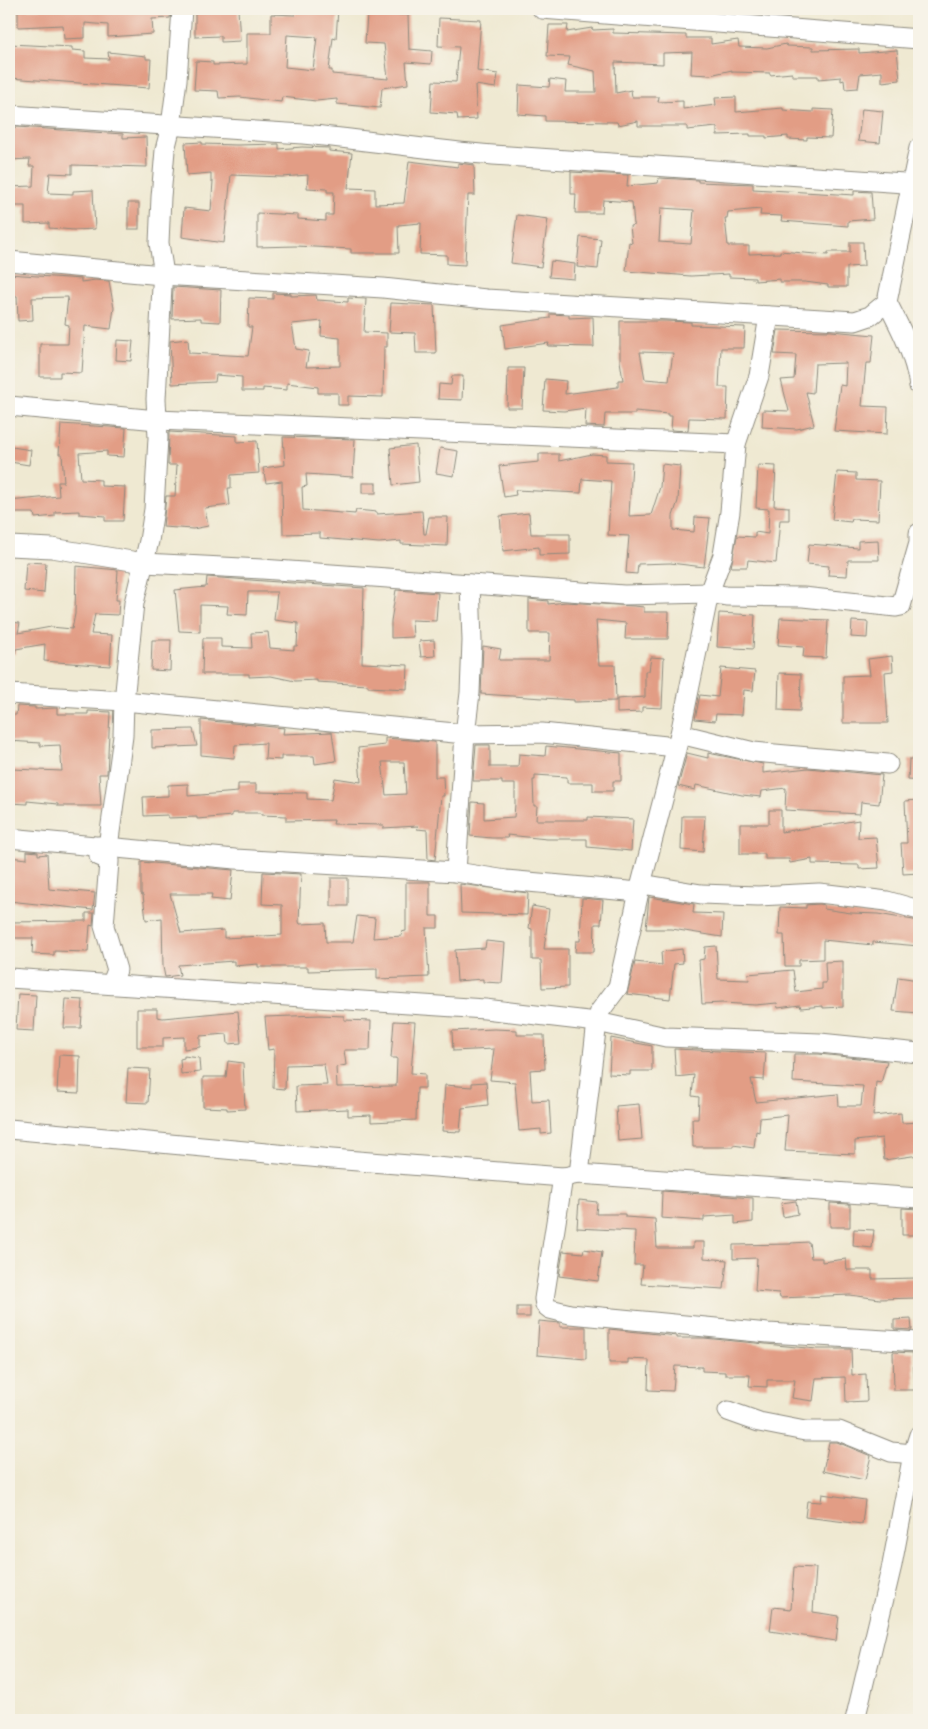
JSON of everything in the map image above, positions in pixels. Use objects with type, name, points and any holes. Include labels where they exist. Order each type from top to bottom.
[{"type":"street","points":[[112,983],[117,970],[104,926],[109,862],[99,856],[104,846],[119,776],[134,603],[154,509],[158,463],[156,399],[162,274],[159,243],[161,197],[165,150],[171,126],[182,9]]},
{"type":"street","points":[[542,9],[919,39]]},
{"type":"street","points":[[9,115],[351,138],[428,150],[915,184]]},
{"type":"street","points":[[9,261],[162,274],[383,288],[486,299],[855,321],[870,316],[887,302],[915,184],[919,148]]},
{"type":"street","points":[[887,302],[903,331],[917,372],[919,386]]},
{"type":"street","points":[[769,316],[759,376],[736,444],[730,512],[723,554],[709,593],[678,740],[640,888],[618,987],[600,1011],[597,1022],[571,1175],[544,1299],[545,1305],[550,1309],[570,1314],[768,1333],[919,1342]]},
{"type":"street","points":[[9,406],[157,420],[736,444]]},
{"type":"street","points":[[9,546],[52,548],[144,563],[172,563],[624,595],[709,593],[726,596],[803,597],[901,606],[919,543],[919,533]]},
{"type":"street","points":[[456,872],[465,734],[470,693],[472,650],[470,584]]},
{"type":"street","points":[[9,694],[124,701],[465,734],[542,733],[678,740],[754,752],[888,764]]},
{"type":"street","points":[[9,838],[236,859],[456,872],[506,880],[640,888],[701,894],[758,896],[818,893],[887,901],[919,910]]},
{"type":"street","points":[[9,978],[112,983],[485,1010],[597,1022],[666,1037],[820,1043],[919,1052]]},
{"type":"street","points":[[9,1130],[332,1159],[919,1198]]},
{"type":"street","points":[[728,1411],[759,1422],[805,1430],[839,1432],[891,1452],[913,1454]]},
{"type":"street","points":[[855,1720],[892,1565],[913,1454],[919,1435]]},
{"type":"building","points":[[18,9],[171,9],[170,18],[152,19],[153,34],[108,37],[108,25],[85,23],[85,38],[64,39],[63,25],[18,27]]},
{"type":"building","points":[[195,9],[238,9],[240,41],[221,42],[221,36],[195,37]]},
{"type":"building","points":[[296,9],[338,9],[336,39],[333,38],[329,70],[332,70],[332,74],[388,79],[384,44],[365,43],[367,14],[408,15],[409,49],[432,51],[431,64],[406,62],[408,84],[382,88],[380,108],[337,104],[337,99],[316,101],[282,97],[281,102],[240,97],[219,98],[218,91],[194,90],[196,61],[213,62],[213,65],[247,64],[247,33],[271,33],[271,14],[295,15]],"holes":[[[287,35],[317,37],[313,70],[285,67]]]},
{"type":"building","points":[[439,18],[481,20],[477,71],[498,74],[496,88],[475,85],[477,119],[458,120],[457,114],[431,112],[433,81],[456,82],[459,47],[438,46]]},
{"type":"building","points":[[549,25],[568,25],[567,32],[592,28],[593,30],[613,29],[613,33],[686,35],[686,38],[711,38],[711,44],[738,40],[739,47],[767,48],[786,44],[787,46],[813,47],[813,50],[859,49],[859,53],[897,50],[900,80],[882,82],[882,72],[860,74],[858,88],[845,89],[844,80],[841,81],[841,77],[818,79],[818,76],[792,76],[792,73],[770,75],[770,73],[732,72],[732,70],[710,75],[691,74],[692,52],[663,53],[663,64],[615,62],[616,93],[631,90],[632,97],[659,97],[658,102],[683,101],[683,109],[716,105],[715,98],[736,97],[736,112],[783,108],[783,110],[813,112],[813,109],[833,110],[831,138],[807,137],[807,140],[788,139],[788,136],[766,138],[766,136],[750,136],[750,134],[717,135],[717,127],[687,130],[687,126],[638,126],[638,121],[618,125],[617,122],[545,121],[545,116],[518,114],[519,85],[549,87],[550,79],[566,81],[565,92],[596,92],[595,71],[568,65],[570,57],[547,56]]},
{"type":"building","points":[[9,44],[72,47],[72,50],[85,51],[85,58],[109,59],[108,52],[146,56],[146,59],[151,59],[149,88],[9,78]]},
{"type":"building","points":[[862,109],[883,111],[880,143],[858,141]]},
{"type":"building","points":[[9,128],[123,134],[123,138],[146,137],[147,167],[72,165],[72,174],[50,173],[48,193],[73,194],[73,191],[93,190],[95,229],[49,228],[49,223],[25,224],[25,206],[9,206],[9,187],[33,186],[34,166],[29,166],[30,159],[9,160]]},
{"type":"building","points":[[202,142],[202,144],[237,145],[279,144],[279,149],[302,147],[329,148],[329,151],[352,153],[348,188],[375,189],[375,204],[404,203],[409,161],[458,167],[458,163],[474,165],[475,195],[468,195],[465,265],[447,264],[447,255],[420,254],[421,223],[398,225],[399,253],[351,253],[351,249],[296,246],[257,247],[257,213],[298,215],[298,219],[326,221],[326,215],[333,215],[334,192],[327,192],[327,189],[307,188],[308,175],[282,177],[231,175],[224,243],[182,237],[184,208],[211,211],[213,181],[211,181],[211,173],[187,175],[185,143]]},
{"type":"building","points":[[571,172],[628,175],[627,186],[658,183],[659,178],[698,180],[698,182],[753,184],[753,189],[854,195],[854,191],[871,192],[873,219],[848,221],[848,226],[781,221],[782,216],[760,215],[761,209],[728,212],[727,218],[725,218],[728,246],[749,246],[749,254],[780,253],[780,251],[828,255],[828,252],[850,252],[850,242],[863,242],[864,266],[847,267],[847,287],[828,287],[828,285],[805,282],[780,282],[780,279],[755,281],[755,278],[729,277],[729,274],[691,276],[626,271],[629,242],[632,243],[630,226],[634,225],[632,202],[603,200],[602,213],[575,213],[576,194],[571,194]],"holes":[[[661,208],[694,210],[691,244],[659,242]]]},
{"type":"building","points":[[128,203],[139,203],[139,229],[128,229]]},
{"type":"building","points":[[517,215],[548,219],[541,267],[511,263]]},
{"type":"building","points":[[580,237],[601,239],[598,269],[577,267]]},
{"type":"building","points":[[551,261],[575,264],[574,279],[549,277]]},
{"type":"building","points":[[9,274],[81,279],[81,282],[109,281],[114,308],[111,329],[85,326],[82,373],[60,372],[60,377],[40,377],[40,344],[68,344],[69,325],[65,324],[68,297],[32,298],[33,320],[18,321],[17,296],[9,295]]},
{"type":"building","points":[[173,287],[221,290],[220,322],[201,321],[201,318],[172,319]]},
{"type":"building","points":[[273,293],[291,294],[291,296],[316,295],[317,300],[348,302],[348,298],[366,299],[364,332],[387,333],[387,347],[384,347],[383,397],[348,396],[348,405],[338,405],[338,393],[318,393],[318,387],[287,383],[287,390],[263,388],[263,391],[242,391],[242,377],[216,375],[215,382],[172,384],[170,341],[188,339],[189,353],[248,356],[252,327],[248,327],[249,298],[273,299]],"holes":[[[322,321],[321,336],[340,338],[340,366],[306,367],[309,351],[296,349],[292,324]]]},
{"type":"building","points":[[391,303],[434,305],[436,353],[416,353],[415,333],[389,332]]},
{"type":"building","points":[[550,314],[569,315],[569,318],[593,317],[594,347],[548,346],[549,343],[505,349],[502,325],[550,318]]},
{"type":"building","points":[[620,321],[691,322],[691,325],[745,327],[744,348],[721,348],[719,387],[728,387],[727,419],[689,418],[688,431],[671,430],[672,416],[635,411],[635,414],[605,414],[604,427],[585,426],[586,408],[564,411],[543,410],[545,379],[566,381],[565,394],[618,387],[618,380],[623,380],[620,361]],"holes":[[[640,352],[673,353],[669,381],[645,379]]]},
{"type":"building","points":[[778,330],[831,331],[874,335],[871,363],[866,363],[862,406],[888,407],[887,434],[834,431],[840,385],[845,386],[846,363],[815,364],[813,393],[806,392],[814,425],[797,429],[762,427],[763,410],[789,411],[781,380],[794,379],[796,355],[774,354]]},
{"type":"building","points":[[117,340],[133,341],[131,361],[116,360]]},
{"type":"building","points":[[508,368],[524,368],[522,408],[507,408]]},
{"type":"building","points":[[452,376],[463,376],[462,400],[438,399],[439,384],[451,385]]},
{"type":"building","points":[[61,424],[126,428],[124,457],[107,456],[107,451],[79,453],[81,479],[101,480],[101,486],[125,487],[123,521],[105,521],[105,516],[79,514],[79,511],[55,512],[55,516],[35,518],[34,513],[9,513],[9,501],[59,496],[58,482],[64,482],[62,454],[59,454]]},
{"type":"building","points":[[169,432],[237,436],[237,442],[257,441],[259,473],[231,475],[231,488],[228,488],[230,505],[205,508],[208,526],[193,529],[163,527],[166,496],[175,496],[177,465],[168,465]]},
{"type":"building","points":[[283,437],[355,439],[353,477],[306,474],[307,486],[302,487],[303,510],[355,514],[356,510],[377,512],[377,514],[422,511],[424,534],[426,534],[429,517],[448,517],[447,546],[401,544],[401,541],[379,543],[320,538],[320,533],[283,534],[282,481],[266,483],[263,468],[285,465]]},
{"type":"building","points":[[416,445],[419,482],[393,485],[390,448]]},
{"type":"building","points":[[12,447],[31,450],[29,465],[10,462]]},
{"type":"building","points":[[440,448],[458,451],[454,476],[436,473]]},
{"type":"building","points":[[539,454],[559,454],[559,461],[592,454],[606,455],[606,461],[632,462],[629,516],[651,515],[660,487],[662,464],[680,466],[678,501],[673,516],[673,530],[694,532],[695,517],[710,518],[704,567],[670,563],[638,564],[637,574],[626,573],[629,536],[608,535],[611,481],[582,479],[581,493],[515,490],[516,495],[504,497],[499,466],[539,462]]},
{"type":"building","points":[[758,465],[776,466],[774,506],[789,507],[789,520],[780,520],[776,563],[748,560],[747,567],[731,567],[737,536],[755,537],[755,532],[768,534],[769,509],[756,508]]},
{"type":"building","points":[[837,472],[856,473],[856,480],[880,481],[878,520],[852,519],[851,522],[832,520]]},
{"type":"building","points":[[362,483],[376,483],[376,493],[362,493]]},
{"type":"building","points":[[529,513],[531,534],[570,534],[570,554],[539,555],[539,547],[503,551],[500,516]]},
{"type":"building","points":[[878,540],[879,560],[848,560],[847,576],[828,575],[829,566],[807,564],[809,544],[858,548],[858,541]]},
{"type":"building","points":[[26,562],[46,563],[44,593],[24,591]]},
{"type":"building","points":[[76,566],[118,570],[116,600],[119,600],[118,615],[95,614],[91,634],[112,635],[110,666],[44,661],[45,644],[16,649],[15,654],[9,653],[9,622],[20,623],[18,633],[51,627],[72,629],[75,614]]},
{"type":"building","points":[[207,577],[364,588],[362,663],[408,665],[407,689],[317,682],[317,680],[295,681],[271,676],[249,677],[249,674],[202,674],[203,638],[221,638],[221,647],[252,648],[251,633],[268,632],[270,648],[294,650],[294,646],[297,646],[298,623],[274,620],[277,592],[248,592],[247,615],[227,614],[228,606],[200,605],[200,632],[179,631],[175,590],[206,587]]},
{"type":"building","points":[[396,590],[438,593],[436,621],[412,620],[413,637],[391,638],[391,621]]},
{"type":"building","points":[[529,599],[548,601],[548,604],[566,602],[634,606],[644,607],[644,612],[669,612],[668,639],[625,639],[626,623],[596,620],[599,665],[615,665],[616,701],[574,702],[574,700],[481,694],[483,646],[501,649],[499,660],[549,660],[550,633],[529,633]]},
{"type":"building","points":[[719,613],[755,615],[753,649],[717,647]]},
{"type":"building","points":[[780,618],[828,620],[826,658],[803,657],[804,647],[778,645]]},
{"type":"building","points":[[852,621],[868,622],[867,638],[851,637]]},
{"type":"building","points":[[152,640],[171,640],[170,671],[151,670]]},
{"type":"building","points":[[434,640],[435,656],[421,657],[419,641]]},
{"type":"building","points":[[892,656],[893,671],[885,672],[888,723],[843,723],[843,676],[870,675],[868,659]]},
{"type":"building","points":[[651,657],[664,658],[662,708],[642,707],[642,712],[617,713],[617,699],[645,697],[645,671],[649,671]]},
{"type":"building","points":[[721,668],[755,671],[753,691],[744,690],[742,715],[716,714],[715,721],[695,719],[700,695],[718,697]]},
{"type":"building","points":[[779,673],[801,674],[800,711],[778,710]]},
{"type":"building","points":[[17,706],[35,707],[35,709],[57,708],[57,714],[88,714],[88,711],[110,712],[107,774],[99,774],[101,806],[58,806],[58,804],[27,801],[27,804],[10,803],[12,769],[62,771],[60,745],[40,746],[40,743],[9,741],[9,715],[16,715]]},
{"type":"building","points":[[201,720],[284,728],[283,734],[332,732],[336,761],[315,764],[314,756],[281,756],[281,760],[265,759],[266,743],[235,745],[234,758],[201,755]]},
{"type":"building","points":[[193,729],[197,746],[152,748],[152,730]]},
{"type":"building","points":[[385,738],[435,742],[435,777],[443,777],[444,796],[441,796],[435,860],[428,859],[427,830],[417,829],[418,826],[383,828],[383,825],[333,824],[334,820],[286,821],[286,816],[261,815],[261,813],[232,813],[232,816],[197,819],[197,817],[168,818],[168,815],[144,816],[143,797],[168,796],[168,785],[188,784],[188,796],[238,792],[238,784],[256,784],[256,792],[307,793],[307,799],[331,800],[335,778],[361,782],[358,748],[385,745]],"holes":[[[382,762],[404,762],[406,794],[386,795]]]},
{"type":"building","points":[[476,745],[490,745],[490,767],[518,767],[519,754],[545,756],[546,746],[621,753],[621,781],[613,781],[613,791],[593,791],[593,783],[567,783],[567,777],[535,775],[535,780],[533,780],[534,806],[537,806],[536,820],[588,820],[588,817],[633,819],[631,851],[587,847],[587,839],[547,839],[507,835],[508,838],[470,836],[472,802],[484,803],[484,819],[514,817],[515,804],[515,784],[502,784],[502,781],[473,781]]},
{"type":"building","points":[[687,753],[708,758],[708,753],[763,764],[763,773],[808,768],[882,775],[879,804],[861,802],[860,814],[785,810],[786,788],[762,791],[761,797],[696,785],[695,790],[678,786]]},
{"type":"building","points":[[909,759],[919,759],[919,781],[908,780]]},
{"type":"building","points":[[919,800],[919,873],[903,874],[901,843],[907,843],[905,801]]},
{"type":"building","points":[[769,810],[781,810],[781,832],[859,820],[858,838],[876,837],[879,868],[859,869],[859,865],[812,864],[812,859],[790,863],[789,859],[765,859],[765,854],[740,854],[740,824],[769,824]]},
{"type":"building","points":[[682,816],[705,816],[703,852],[681,850]]},
{"type":"building","points":[[27,851],[38,852],[38,855],[47,854],[49,889],[95,893],[93,910],[9,901],[9,857],[27,859]]},
{"type":"building","points":[[141,862],[233,870],[230,901],[211,899],[212,894],[170,894],[181,933],[224,930],[224,938],[282,935],[282,905],[262,904],[263,872],[301,874],[299,922],[300,924],[325,923],[326,942],[353,942],[357,916],[375,918],[373,938],[402,936],[401,932],[406,931],[406,882],[430,882],[430,916],[438,916],[438,928],[426,928],[429,977],[377,979],[377,969],[308,971],[308,967],[258,967],[258,964],[234,966],[234,961],[178,965],[180,975],[165,977],[162,918],[146,920],[143,895],[141,894]]},
{"type":"building","points":[[331,878],[348,878],[348,906],[331,906]]},
{"type":"building","points":[[460,884],[528,893],[527,915],[461,913]]},
{"type":"building","points":[[649,897],[694,904],[693,913],[723,914],[722,937],[672,929],[646,929]]},
{"type":"building","points":[[582,898],[603,900],[601,924],[595,924],[594,952],[575,952],[576,941],[580,941]]},
{"type":"building","points":[[806,905],[824,905],[824,909],[878,914],[919,921],[919,946],[873,942],[873,945],[823,940],[823,959],[799,960],[799,966],[785,966],[784,935],[779,935],[780,907],[806,908]]},
{"type":"building","points":[[532,906],[549,909],[544,949],[568,949],[568,987],[542,988],[541,960],[532,960],[532,929],[529,928]]},
{"type":"building","points":[[86,913],[94,913],[93,926],[90,925],[88,952],[54,951],[54,955],[32,954],[33,938],[9,938],[9,922],[86,921]]},
{"type":"building","points":[[486,941],[505,943],[502,983],[483,982],[483,979],[457,981],[455,950],[485,948]]},
{"type":"building","points":[[716,946],[718,979],[749,980],[748,974],[793,970],[796,992],[822,989],[822,983],[826,983],[825,962],[843,961],[843,1007],[801,1008],[800,1005],[778,1008],[777,1003],[755,1005],[702,1004],[699,960],[704,959],[705,947]]},
{"type":"building","points":[[682,949],[683,963],[674,964],[670,999],[627,994],[635,962],[662,965],[661,952]]},
{"type":"building","points":[[898,977],[919,980],[919,1013],[893,1011]]},
{"type":"building","points":[[18,994],[36,995],[34,1031],[16,1030]]},
{"type":"building","points":[[66,999],[83,1000],[81,1028],[64,1028]]},
{"type":"building","points":[[137,1009],[157,1009],[157,1017],[163,1018],[238,1011],[241,1043],[228,1044],[227,1034],[200,1036],[200,1047],[184,1049],[184,1037],[163,1038],[163,1047],[137,1047]]},
{"type":"building","points":[[344,1016],[344,1020],[371,1021],[370,1050],[344,1050],[346,1065],[336,1067],[337,1087],[396,1086],[397,1058],[391,1058],[394,1021],[415,1022],[411,1073],[425,1074],[425,1088],[417,1088],[416,1120],[371,1122],[371,1115],[348,1116],[348,1109],[297,1111],[296,1086],[327,1085],[324,1064],[286,1065],[285,1089],[273,1088],[274,1049],[268,1050],[265,1017]]},
{"type":"building","points":[[517,1030],[517,1035],[544,1035],[545,1069],[530,1070],[532,1101],[549,1100],[551,1133],[541,1134],[541,1129],[519,1131],[515,1082],[490,1080],[494,1049],[453,1051],[452,1031]]},
{"type":"building","points":[[611,1038],[652,1046],[652,1071],[630,1071],[630,1075],[609,1074]]},
{"type":"building","points":[[674,1049],[766,1053],[764,1080],[751,1079],[756,1102],[838,1094],[839,1106],[861,1106],[863,1086],[793,1082],[794,1054],[819,1054],[887,1061],[881,1083],[876,1082],[873,1116],[901,1113],[902,1123],[919,1122],[919,1155],[884,1160],[882,1138],[855,1141],[855,1154],[785,1151],[788,1115],[760,1118],[759,1132],[756,1131],[754,1148],[733,1145],[733,1147],[693,1147],[692,1119],[698,1119],[699,1097],[692,1096],[694,1075],[676,1077]]},
{"type":"building","points":[[59,1055],[80,1056],[79,1093],[57,1092]]},
{"type":"building","points":[[184,1056],[199,1058],[200,1072],[181,1074],[180,1059],[184,1058]]},
{"type":"building","points":[[228,1061],[243,1063],[245,1109],[227,1110],[227,1108],[203,1107],[203,1077],[226,1077]]},
{"type":"building","points":[[128,1068],[150,1069],[148,1103],[126,1102]]},
{"type":"building","points":[[486,1082],[488,1105],[462,1108],[460,1132],[442,1131],[445,1085],[472,1087],[472,1083]]},
{"type":"building","points":[[639,1104],[642,1139],[618,1141],[616,1106]]},
{"type":"building","points":[[662,1191],[753,1198],[753,1222],[735,1224],[735,1215],[704,1217],[704,1221],[661,1218]]},
{"type":"building","points":[[579,1200],[597,1202],[596,1214],[625,1214],[625,1217],[655,1219],[657,1248],[693,1248],[693,1242],[704,1242],[704,1258],[727,1260],[724,1289],[641,1284],[643,1265],[634,1265],[635,1231],[577,1228]]},
{"type":"building","points":[[796,1201],[798,1214],[783,1217],[781,1203]]},
{"type":"building","points":[[830,1203],[850,1204],[850,1227],[830,1227]]},
{"type":"building","points":[[902,1208],[919,1209],[919,1235],[902,1235]]},
{"type":"building","points":[[854,1229],[874,1230],[872,1248],[853,1246]]},
{"type":"building","points":[[809,1242],[811,1258],[822,1258],[822,1262],[846,1259],[847,1270],[872,1270],[872,1279],[916,1278],[916,1298],[880,1299],[850,1295],[780,1298],[779,1293],[755,1291],[757,1258],[733,1259],[733,1245]]},
{"type":"building","points":[[584,1249],[602,1252],[598,1281],[559,1276],[563,1251],[583,1253]]},
{"type":"building","points":[[517,1307],[530,1307],[530,1317],[517,1317]]},
{"type":"building","points":[[911,1319],[912,1330],[894,1329],[894,1320]]},
{"type":"building","points":[[539,1321],[560,1323],[560,1327],[586,1327],[586,1359],[537,1355]]},
{"type":"building","points":[[609,1329],[677,1336],[677,1338],[704,1338],[817,1349],[851,1349],[852,1375],[866,1374],[867,1401],[846,1402],[845,1377],[816,1378],[813,1401],[792,1398],[795,1380],[767,1380],[767,1387],[749,1386],[750,1375],[725,1375],[725,1372],[702,1371],[702,1367],[675,1366],[673,1391],[648,1390],[649,1360],[628,1359],[628,1363],[609,1363]]},
{"type":"building","points":[[893,1352],[913,1353],[915,1390],[894,1390]]},
{"type":"building","points":[[829,1442],[837,1442],[871,1456],[865,1480],[823,1471]]},
{"type":"building","points":[[822,1494],[865,1500],[862,1524],[805,1517],[807,1501],[821,1502]]},
{"type":"building","points":[[794,1567],[816,1568],[813,1612],[839,1616],[836,1641],[770,1631],[773,1607],[791,1609]]}]
